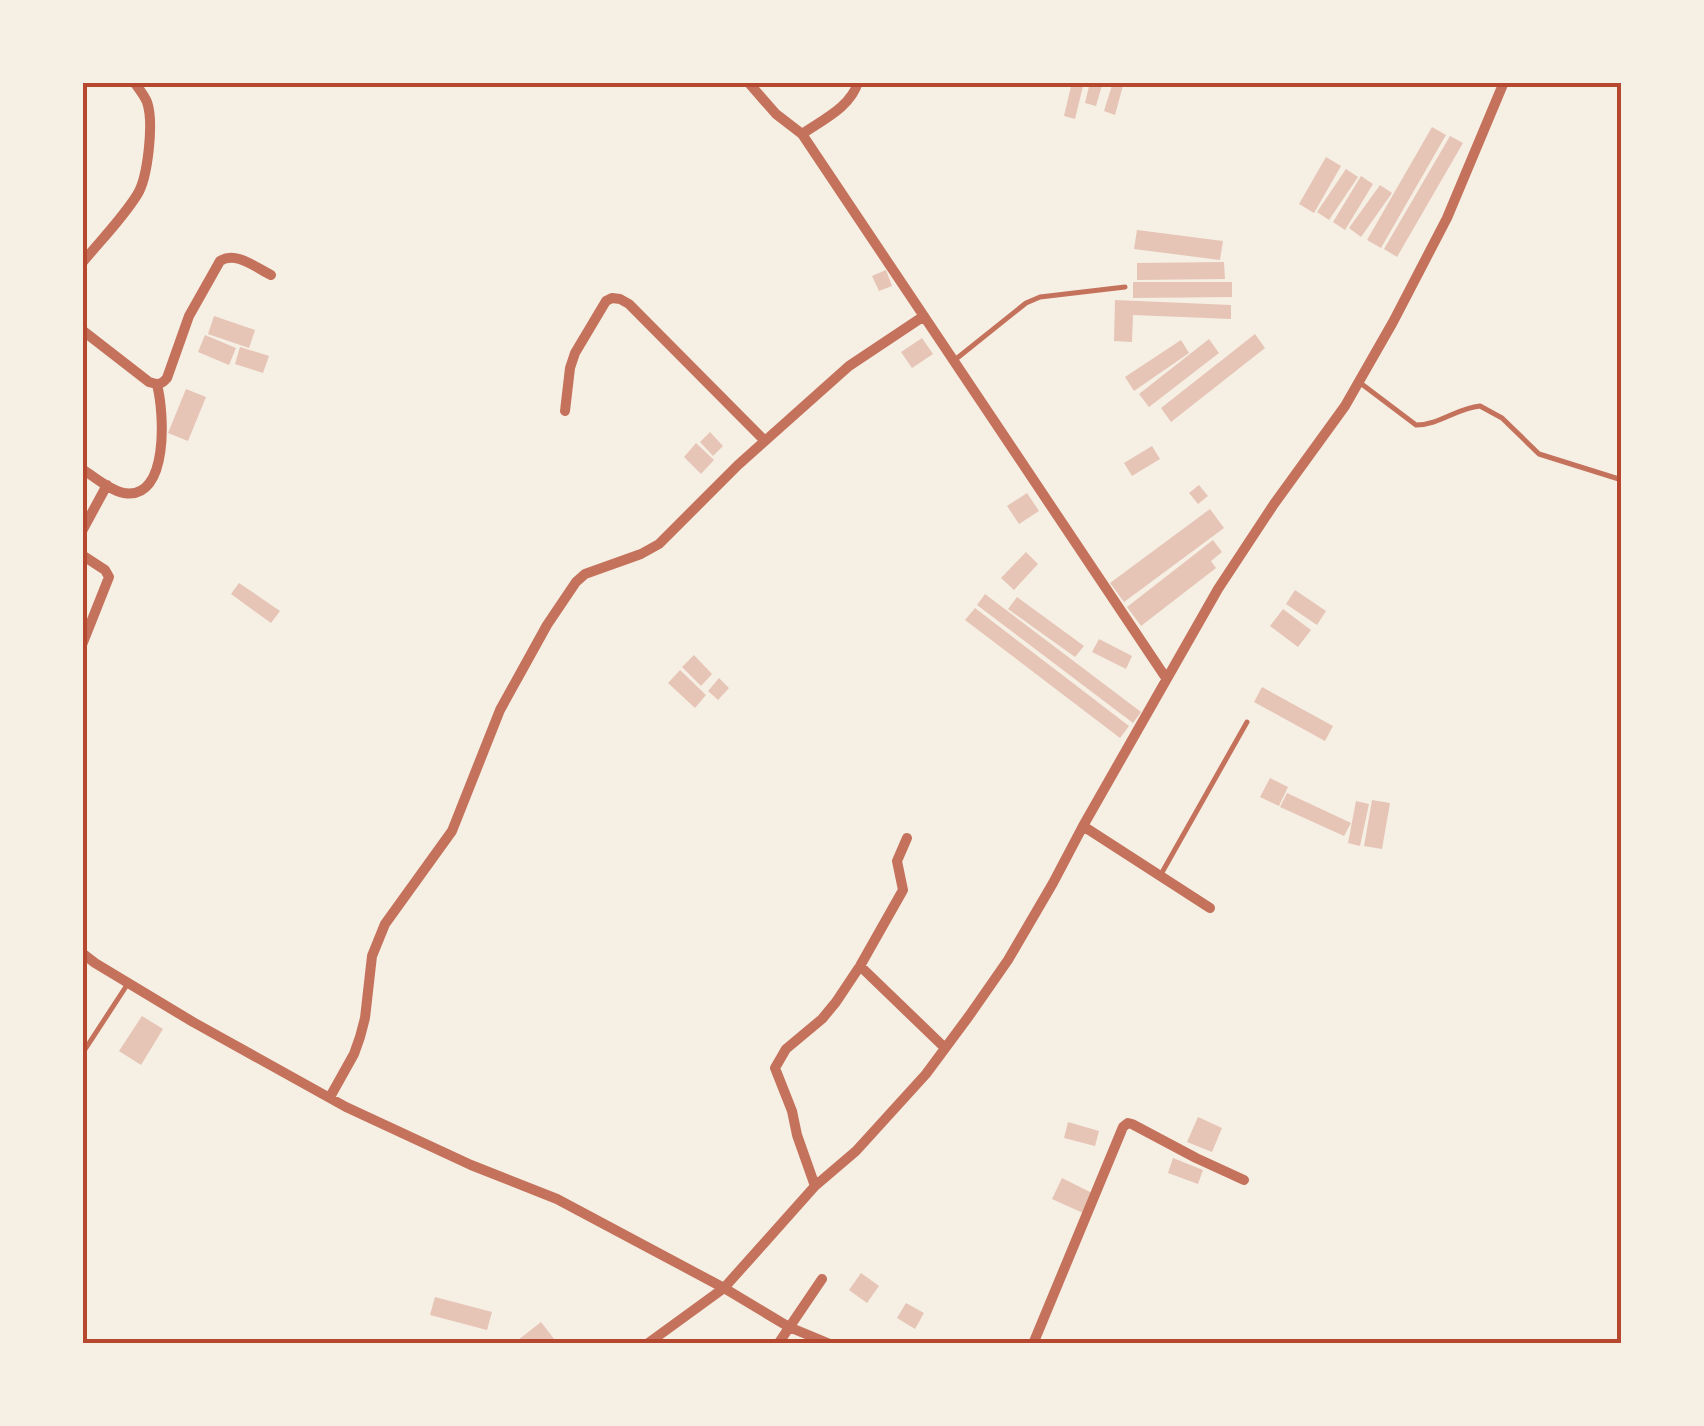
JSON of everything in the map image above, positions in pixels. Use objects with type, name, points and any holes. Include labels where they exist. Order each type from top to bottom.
[{"type":"street","points":[[82,263],[135,198],[143,181],[150,114],[134,82]]},
{"type":"street","points":[[748,82],[760,99],[802,134],[1166,678]]},
{"type":"street","points":[[802,134],[846,103],[858,82]]},
{"type":"street","points":[[647,1344],[724,1288],[815,1186],[869,1136],[916,1085],[1008,960],[1166,678],[1274,504],[1345,406],[1394,322],[1448,218],[1504,82]]},
{"type":"street","points":[[82,330],[149,382],[162,384],[189,316],[220,262],[236,257],[270,275]]},
{"type":"street","points":[[565,411],[575,353],[606,302],[620,299],[630,304],[765,440]]},
{"type":"street","points":[[330,1098],[360,1037],[372,956],[385,924],[452,831],[500,710],[576,582],[585,574],[659,544],[765,440],[849,366],[924,316]]},
{"type":"street","points":[[82,469],[124,493],[144,487],[160,459],[162,402],[157,385]]},
{"type":"street","points":[[82,531],[107,486]]},
{"type":"street","points":[[82,556],[105,570],[109,577],[82,645]]},
{"type":"street","points":[[1083,826],[1210,908]]},
{"type":"street","points":[[815,1186],[775,1068],[786,1049],[829,1010],[860,966],[903,890],[897,861],[907,838]]},
{"type":"street","points":[[82,953],[330,1098],[455,1158],[557,1199],[724,1288],[789,1328],[830,1344]]},
{"type":"street","points":[[860,966],[945,1048]]},
{"type":"street","points":[[1033,1344],[1123,1127],[1132,1124],[1244,1180]]},
{"type":"street","points":[[778,1344],[822,1280]]},
{"type":"lane","points":[[954,361],[1026,303],[1040,297],[1125,288]]},
{"type":"lane","points":[[1358,382],[1416,425],[1428,425],[1456,411],[1480,406],[1502,418],[1539,454],[1622,480]]},
{"type":"lane","points":[[1160,876],[1247,722]]},
{"type":"lane","points":[[82,1054],[129,983]]},
{"type":"building","points":[[1072,82],[1084,82],[1075,119],[1064,116]]},
{"type":"building","points":[[1090,82],[1103,82],[1096,106],[1085,103]]},
{"type":"building","points":[[1113,82],[1124,82],[1115,115],[1104,111]]},
{"type":"building","points":[[1432,127],[1446,135],[1381,248],[1367,240]]},
{"type":"building","points":[[1450,136],[1463,143],[1397,257],[1384,249]]},
{"type":"building","points":[[1326,157],[1341,166],[1314,213],[1299,204]]},
{"type":"building","points":[[1346,169],[1358,177],[1329,220],[1317,212]]},
{"type":"building","points":[[1361,176],[1373,184],[1345,230],[1333,222]]},
{"type":"building","points":[[1380,185],[1392,193],[1361,237],[1349,228]]},
{"type":"building","points":[[1137,230],[1223,241],[1220,260],[1134,249]]},
{"type":"building","points":[[1224,262],[1225,279],[1137,280],[1137,263]]},
{"type":"building","points":[[886,270],[892,286],[879,291],[872,276]]},
{"type":"building","points":[[1133,282],[1232,282],[1232,297],[1133,298]]},
{"type":"building","points":[[1115,300],[1231,305],[1231,319],[1133,315],[1132,342],[1114,341]]},
{"type":"building","points":[[214,316],[255,330],[249,348],[208,334]]},
{"type":"building","points":[[1255,334],[1265,348],[1171,422],[1161,408]]},
{"type":"building","points":[[205,335],[236,348],[229,365],[198,352]]},
{"type":"building","points":[[922,338],[933,354],[912,368],[901,352]]},
{"type":"building","points":[[1209,339],[1219,353],[1149,407],[1139,394]]},
{"type":"building","points":[[1181,340],[1189,353],[1134,391],[1125,377]]},
{"type":"building","points":[[240,347],[269,356],[263,373],[235,364]]},
{"type":"building","points":[[186,389],[206,397],[188,441],[168,433]]},
{"type":"building","points":[[710,432],[723,446],[713,456],[700,442]]},
{"type":"building","points":[[696,443],[714,460],[701,474],[684,457]]},
{"type":"building","points":[[1152,446],[1160,459],[1132,476],[1124,463]]},
{"type":"building","points":[[1199,485],[1208,496],[1198,504],[1189,493]]},
{"type":"building","points":[[1027,493],[1039,511],[1019,524],[1007,506]]},
{"type":"building","points":[[1210,509],[1224,528],[1124,602],[1110,583]]},
{"type":"building","points":[[1213,540],[1222,552],[1211,561],[1216,568],[1141,626],[1127,607]]},
{"type":"building","points":[[1026,552],[1038,564],[1014,590],[1001,578]]},
{"type":"building","points":[[239,583],[280,611],[271,623],[231,594]]},
{"type":"building","points":[[1295,590],[1326,611],[1317,625],[1286,604]]},
{"type":"building","points":[[985,594],[1141,712],[1133,723],[977,605]]},
{"type":"building","points":[[1017,597],[1084,646],[1075,657],[1008,609]]},
{"type":"building","points":[[975,608],[1129,726],[1120,738],[965,620]]},
{"type":"building","points":[[1283,609],[1311,630],[1298,647],[1270,626]]},
{"type":"building","points":[[1099,639],[1132,656],[1126,669],[1092,652]]},
{"type":"building","points":[[694,655],[712,674],[701,686],[682,667]]},
{"type":"building","points":[[680,670],[706,695],[695,708],[668,683]]},
{"type":"building","points":[[719,678],[729,688],[718,700],[708,691]]},
{"type":"building","points":[[1262,687],[1333,726],[1325,741],[1254,702]]},
{"type":"building","points":[[1270,778],[1288,787],[1279,806],[1260,797]]},
{"type":"building","points":[[1287,793],[1351,823],[1344,836],[1280,807]]},
{"type":"building","points":[[1372,800],[1390,803],[1382,849],[1364,846]]},
{"type":"building","points":[[1356,801],[1369,804],[1360,846],[1348,843]]},
{"type":"building","points":[[142,1016],[163,1029],[141,1065],[119,1051]]},
{"type":"building","points":[[1198,1117],[1222,1128],[1212,1152],[1187,1142]]},
{"type":"building","points":[[1068,1122],[1099,1131],[1095,1146],[1064,1138]]},
{"type":"building","points":[[1173,1158],[1203,1170],[1198,1184],[1168,1173]]},
{"type":"building","points":[[1062,1178],[1092,1193],[1083,1213],[1052,1199]]},
{"type":"building","points":[[861,1273],[879,1286],[867,1303],[849,1290]]},
{"type":"building","points":[[435,1297],[492,1312],[487,1330],[430,1315]]},
{"type":"building","points":[[906,1303],[924,1313],[915,1329],[897,1318]]},
{"type":"building","points":[[541,1322],[558,1344],[513,1344]]}]
